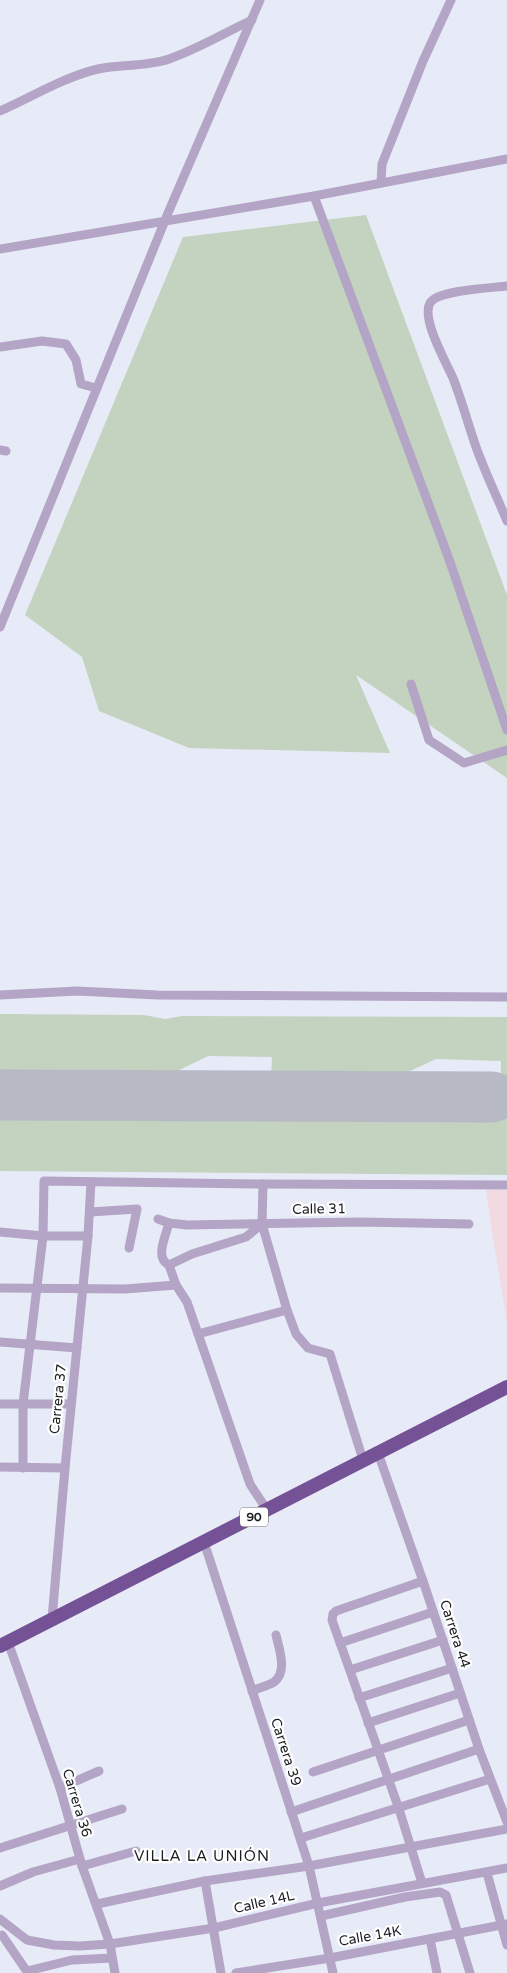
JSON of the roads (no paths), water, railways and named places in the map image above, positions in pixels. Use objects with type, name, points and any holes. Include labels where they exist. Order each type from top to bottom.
[{"type":"highway","name":"90","points":[[4,1644],[507,1387]]},
{"type":"street","points":[[0,627],[165,221],[260,0]]},
{"type":"street","points":[[380,183],[382,164],[423,61],[451,0]]},
{"type":"street","points":[[0,111],[74,76],[99,69],[138,66],[168,60],[252,20]]},
{"type":"street","points":[[0,249],[314,196],[507,159]]},
{"type":"street","points":[[314,196],[449,560],[507,730]]},
{"type":"street","points":[[507,286],[437,297],[430,302],[428,312],[439,352],[452,378],[476,448],[507,521]]},
{"type":"street","points":[[0,347],[42,341],[66,344],[76,360],[81,384],[96,388]]},
{"type":"street","points":[[412,684],[430,740],[434,744],[464,763],[507,750]]},
{"type":"street","points":[[0,995],[77,991],[167,996],[507,997]]},
{"type":"street","points":[[23,1468],[24,1404],[43,1236],[44,1181],[507,1185]]},
{"type":"street","name":"Carrera 37","points":[[52,1619],[64,1468],[88,1236],[91,1182]]},
{"type":"street","points":[[263,1184],[262,1224],[287,1310],[296,1334],[308,1348],[330,1354],[363,1460]]},
{"type":"street","points":[[90,1212],[137,1209],[129,1248]]},
{"type":"street","name":"Calle 31","points":[[158,1219],[169,1224],[360,1222],[469,1224]]},
{"type":"street","points":[[169,1224],[162,1250],[162,1258],[164,1263],[169,1266],[176,1285],[187,1302],[250,1484],[267,1510]]},
{"type":"street","points":[[169,1266],[192,1254],[246,1236],[262,1224]]},
{"type":"street","points":[[0,1232],[43,1236],[88,1236]]},
{"type":"street","points":[[0,1288],[124,1289],[176,1285]]},
{"type":"street","points":[[198,1334],[287,1310]]},
{"type":"street","points":[[0,1342],[77,1348]]},
{"type":"street","points":[[0,1404],[71,1404]]},
{"type":"street","name":"Carrera 44","points":[[378,1453],[479,1749],[507,1822]]},
{"type":"street","points":[[0,1467],[64,1468]]},
{"type":"street","name":"Carrera 39","points":[[204,1542],[309,1866],[333,1973]]},
{"type":"street","points":[[422,1883],[399,1809],[332,1620],[333,1614],[336,1611],[423,1581]]},
{"type":"street","points":[[340,1643],[433,1612]]},
{"type":"street","points":[[252,1691],[275,1681],[282,1671],[276,1635]]},
{"type":"street","points":[[350,1670],[443,1640]]},
{"type":"street","name":"Carrera 36","points":[[4,1644],[60,1788],[81,1863],[110,1944],[115,1973]]},
{"type":"street","points":[[360,1698],[452,1668]]},
{"type":"street","points":[[368,1723],[460,1694]]},
{"type":"street","points":[[313,1772],[470,1720]]},
{"type":"street","points":[[291,1812],[479,1749]]},
{"type":"street","points":[[60,1788],[99,1771]]},
{"type":"street","points":[[300,1838],[399,1809],[490,1779]]},
{"type":"street","points":[[0,1848],[122,1808]]},
{"type":"street","points":[[97,1904],[205,1881],[309,1866],[507,1829]]},
{"type":"street","points":[[0,1886],[33,1872],[136,1851]]},
{"type":"street","name":"Calle 14L","points":[[0,1919],[27,1940],[54,1945],[110,1944],[214,1928],[318,1903],[507,1868]]},
{"type":"street","points":[[487,1873],[504,1924],[507,1945]]},
{"type":"street","points":[[205,1881],[221,1973]]},
{"type":"street","points":[[321,1916],[405,1897],[440,1892],[446,1895],[470,1973]]},
{"type":"street","name":"Calle 14K","points":[[236,1973],[290,1969],[330,1958],[504,1924]]},
{"type":"street","points":[[2,1935],[28,1972],[72,1960],[112,1958]]},
{"type":"street","points":[[430,1939],[437,1973]]},
{"type":"district","name":"VILLA LA UNIÓN","points":[[202,1856]]}]
